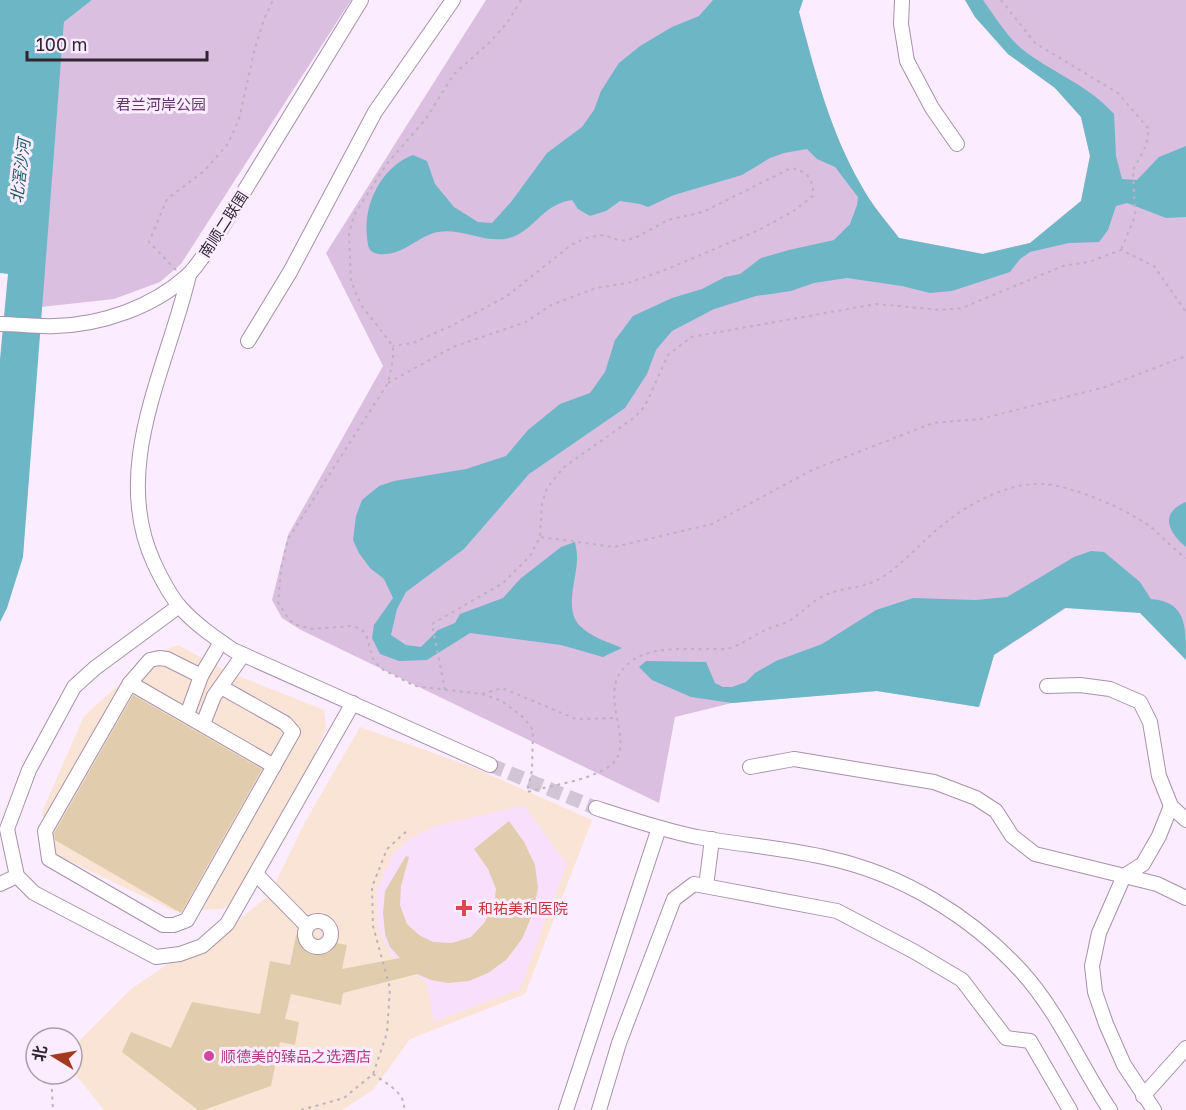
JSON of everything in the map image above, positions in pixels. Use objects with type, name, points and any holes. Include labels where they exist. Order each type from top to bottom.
[{"type":"street","name":"南顺二联围","points":[[0,324],[56,326],[90,322],[163,296],[186,277],[215,239],[361,0]]},
{"type":"street","points":[[248,341],[290,272],[375,112],[453,0]]},
{"type":"street","points":[[903,0],[901,24],[907,61],[932,108],[957,144]]},
{"type":"street","points":[[186,277],[139,451],[137,488],[139,521],[147,548],[162,580],[179,606],[201,628],[243,655],[490,765]]},
{"type":"street","points":[[179,606],[95,668],[74,687],[29,770],[7,829],[17,876],[34,893],[156,957],[180,954],[202,946],[227,924],[353,703]]},
{"type":"street","points":[[187,715],[201,676],[221,642]]},
{"type":"street","points":[[203,724],[214,696],[243,655]]},
{"type":"street","points":[[201,676],[167,659],[150,660],[130,683],[45,831],[49,860],[163,925],[174,925],[187,920],[293,732],[285,723],[220,687]]},
{"type":"street","points":[[130,683],[274,766]]},
{"type":"street","points":[[1047,686],[1080,685],[1110,689],[1140,702],[1150,722],[1159,776],[1171,806],[1186,820]]},
{"type":"street","points":[[750,767],[794,759],[934,782],[976,798],[996,811],[1012,836],[1035,854],[1157,884],[1186,898]]},
{"type":"street","points":[[1154,1110],[1124,1065],[1106,1024],[1095,992],[1092,966],[1099,933],[1124,876],[1143,864],[1171,806]]},
{"type":"street","points":[[596,808],[659,828],[712,840],[829,858],[911,888],[943,906],[999,948],[1023,973],[1046,1003],[1110,1110]]},
{"type":"street","points":[[566,1110],[659,828]]},
{"type":"street","points":[[706,886],[712,840]]},
{"type":"street","points":[[256,874],[308,926]]},
{"type":"street","points":[[0,884],[17,876]]},
{"type":"street","points":[[599,1110],[619,1043],[674,899],[693,884],[837,911],[962,980],[1006,1038],[1030,1041],[1070,1110]]},
{"type":"street","points":[[1143,1096],[1186,1048]]},
{"type":"path","points":[[186,277],[149,242],[167,198],[204,171],[228,144],[239,119],[254,52],[273,0]]},
{"type":"path","points":[[521,0],[507,23],[454,74],[425,120],[386,165],[354,215],[349,234],[351,280],[361,305],[393,346],[393,359],[388,383],[288,539],[280,569],[278,602],[288,620],[296,625],[313,629],[352,626],[361,629],[366,634],[373,659],[380,668],[415,686],[482,694],[502,701],[524,718],[534,730],[532,770],[527,792],[592,775],[607,769],[616,760],[621,746],[621,735],[613,699],[615,683],[625,666],[637,656],[651,651],[730,649],[786,623],[824,595],[867,585],[881,578],[946,522],[971,506],[1015,487],[1044,484],[1066,488],[1114,506],[1147,524],[1186,558]]},
{"type":"path","points":[[1001,0],[1035,44],[1118,93],[1149,129],[1146,146],[1133,170],[1135,216],[1121,250]]},
{"type":"path","points":[[388,383],[453,347],[526,322],[551,305],[596,288],[628,283],[659,272],[759,230],[795,210],[813,196],[813,186],[808,175],[800,169],[791,168],[703,212],[668,220],[635,238],[621,241],[604,235],[586,238],[571,245],[507,296],[413,343],[393,346]]},
{"type":"path","points":[[446,690],[432,624],[503,583],[530,556],[540,537],[542,503],[547,488],[564,467],[635,417],[645,406],[668,355],[691,337],[876,304],[941,310],[962,308],[1063,266],[1089,262],[1121,250],[1154,266],[1186,312]]},
{"type":"path","points":[[540,537],[614,547],[712,524],[812,470],[933,423],[981,419],[1104,387],[1186,356]]},
{"type":"path","points":[[482,694],[502,688],[576,719],[617,718]]},
{"type":"path","points":[[301,1110],[344,1098],[373,1074],[387,1033],[390,988],[373,926],[372,886],[387,849],[408,830]]},
{"type":"path","points":[[373,1074],[400,1093],[405,1104],[404,1110]]},
{"type":"path","points":[[52,1086],[53,1110]]},
{"type":"shaded area","points":[[178,645],[226,671],[324,710],[326,729],[251,894],[222,909],[174,911],[50,852],[42,812],[84,716],[153,654]]},
{"type":"shaded area","points":[[360,727],[470,766],[592,820],[525,994],[410,1039],[373,1090],[342,1110],[104,1110],[84,1085],[84,1036],[131,989],[187,951],[239,920],[270,894],[305,822]]},
{"type":"shaded area","name":"和祐美和医院","points":[[524,805],[567,864],[520,989],[434,1022],[426,982],[390,954],[377,925],[377,890],[392,855],[410,838],[435,826]]},
{"type":"green space","name":"君兰河岸公园","points":[[92,0],[351,0],[181,264],[160,282],[114,299],[41,307],[64,22]]},
{"type":"green space","points":[[486,0],[803,0],[799,12],[824,101],[850,165],[874,206],[899,238],[982,254],[1030,243],[1081,201],[1090,156],[1081,117],[1055,88],[1008,54],[975,17],[965,0],[1186,0],[1186,660],[1140,612],[1069,606],[994,655],[979,707],[877,691],[732,703],[675,717],[659,803],[301,630],[282,618],[272,600],[288,535],[383,366],[326,253]]},
{"type":"water","name":"北滘沙河","points":[[0,0],[92,0],[64,22],[23,557],[7,608],[0,622],[0,359],[8,274],[0,273]]},
{"type":"water","points":[[713,0],[803,0],[799,12],[817,79],[840,144],[865,192],[899,238],[983,254],[1030,243],[1081,201],[1090,156],[1081,117],[1055,88],[1008,54],[975,17],[965,0],[983,0],[1020,47],[1038,61],[1083,88],[1114,114],[1116,156],[1122,179],[1137,180],[1159,157],[1186,146],[1186,217],[1166,218],[1127,203],[1116,206],[1108,230],[1099,242],[1069,243],[1030,252],[1020,259],[1010,272],[952,291],[930,293],[902,286],[847,278],[814,283],[791,291],[756,296],[714,309],[672,331],[656,350],[647,374],[625,408],[529,474],[464,549],[406,592],[397,609],[391,635],[406,645],[421,647],[438,630],[455,623],[460,614],[503,598],[520,579],[561,547],[575,542],[577,564],[572,593],[572,611],[575,619],[589,633],[622,648],[603,657],[561,645],[470,633],[427,660],[399,661],[380,654],[372,638],[374,625],[393,598],[384,579],[370,568],[353,540],[356,516],[362,500],[379,486],[394,481],[466,469],[506,456],[528,430],[560,404],[590,393],[605,372],[615,340],[633,316],[672,298],[702,289],[725,277],[740,274],[761,258],[834,240],[850,224],[858,197],[835,167],[817,159],[807,149],[770,158],[742,175],[674,195],[648,207],[620,201],[606,211],[590,216],[578,209],[572,200],[554,206],[523,232],[506,239],[447,231],[430,234],[387,254],[372,252],[369,248],[368,212],[376,188],[392,168],[413,155],[427,161],[435,184],[454,207],[478,222],[492,223],[511,202],[547,153],[582,127],[594,110],[601,91],[619,63],[640,46],[672,27],[699,16]]},
{"type":"water","points":[[1186,502],[1186,547],[1171,529],[1169,517],[1178,506]]},
{"type":"water","points":[[1091,551],[1104,552],[1140,582],[1151,599],[1163,601],[1177,610],[1184,626],[1186,660],[1140,613],[1065,608],[994,655],[979,707],[877,691],[732,703],[691,697],[652,680],[639,667],[646,661],[706,662],[715,683],[723,687],[732,687],[746,682],[755,673],[776,661],[822,644],[876,610],[913,598],[975,600],[1007,597],[1074,557]]},
{"type":"building","points":[[133,695],[262,769],[181,913],[55,840],[54,833]]},
{"type":"building","points":[[509,821],[524,842],[535,865],[538,888],[533,913],[522,939],[506,960],[488,973],[469,981],[448,983],[431,980],[417,974],[343,993],[341,1005],[291,994],[285,1019],[299,1022],[295,1045],[280,1042],[271,1086],[204,1110],[198,1110],[122,1052],[131,1032],[171,1048],[192,1002],[260,1014],[270,961],[290,965],[296,935],[347,945],[342,969],[400,958],[390,947],[385,934],[383,913],[385,891],[406,856],[409,857],[401,886],[400,905],[407,924],[419,935],[433,942],[452,943],[471,937],[484,923],[494,906],[496,889],[488,869],[474,849]]},
{"type":"tunnel","points":[[490,765],[596,808]]},
{"type":"place","name":"和祐美和医院","points":[[464,908]]},
{"type":"place","name":"顺德美的臻品之选酒店","points":[[209,1056]]}]
